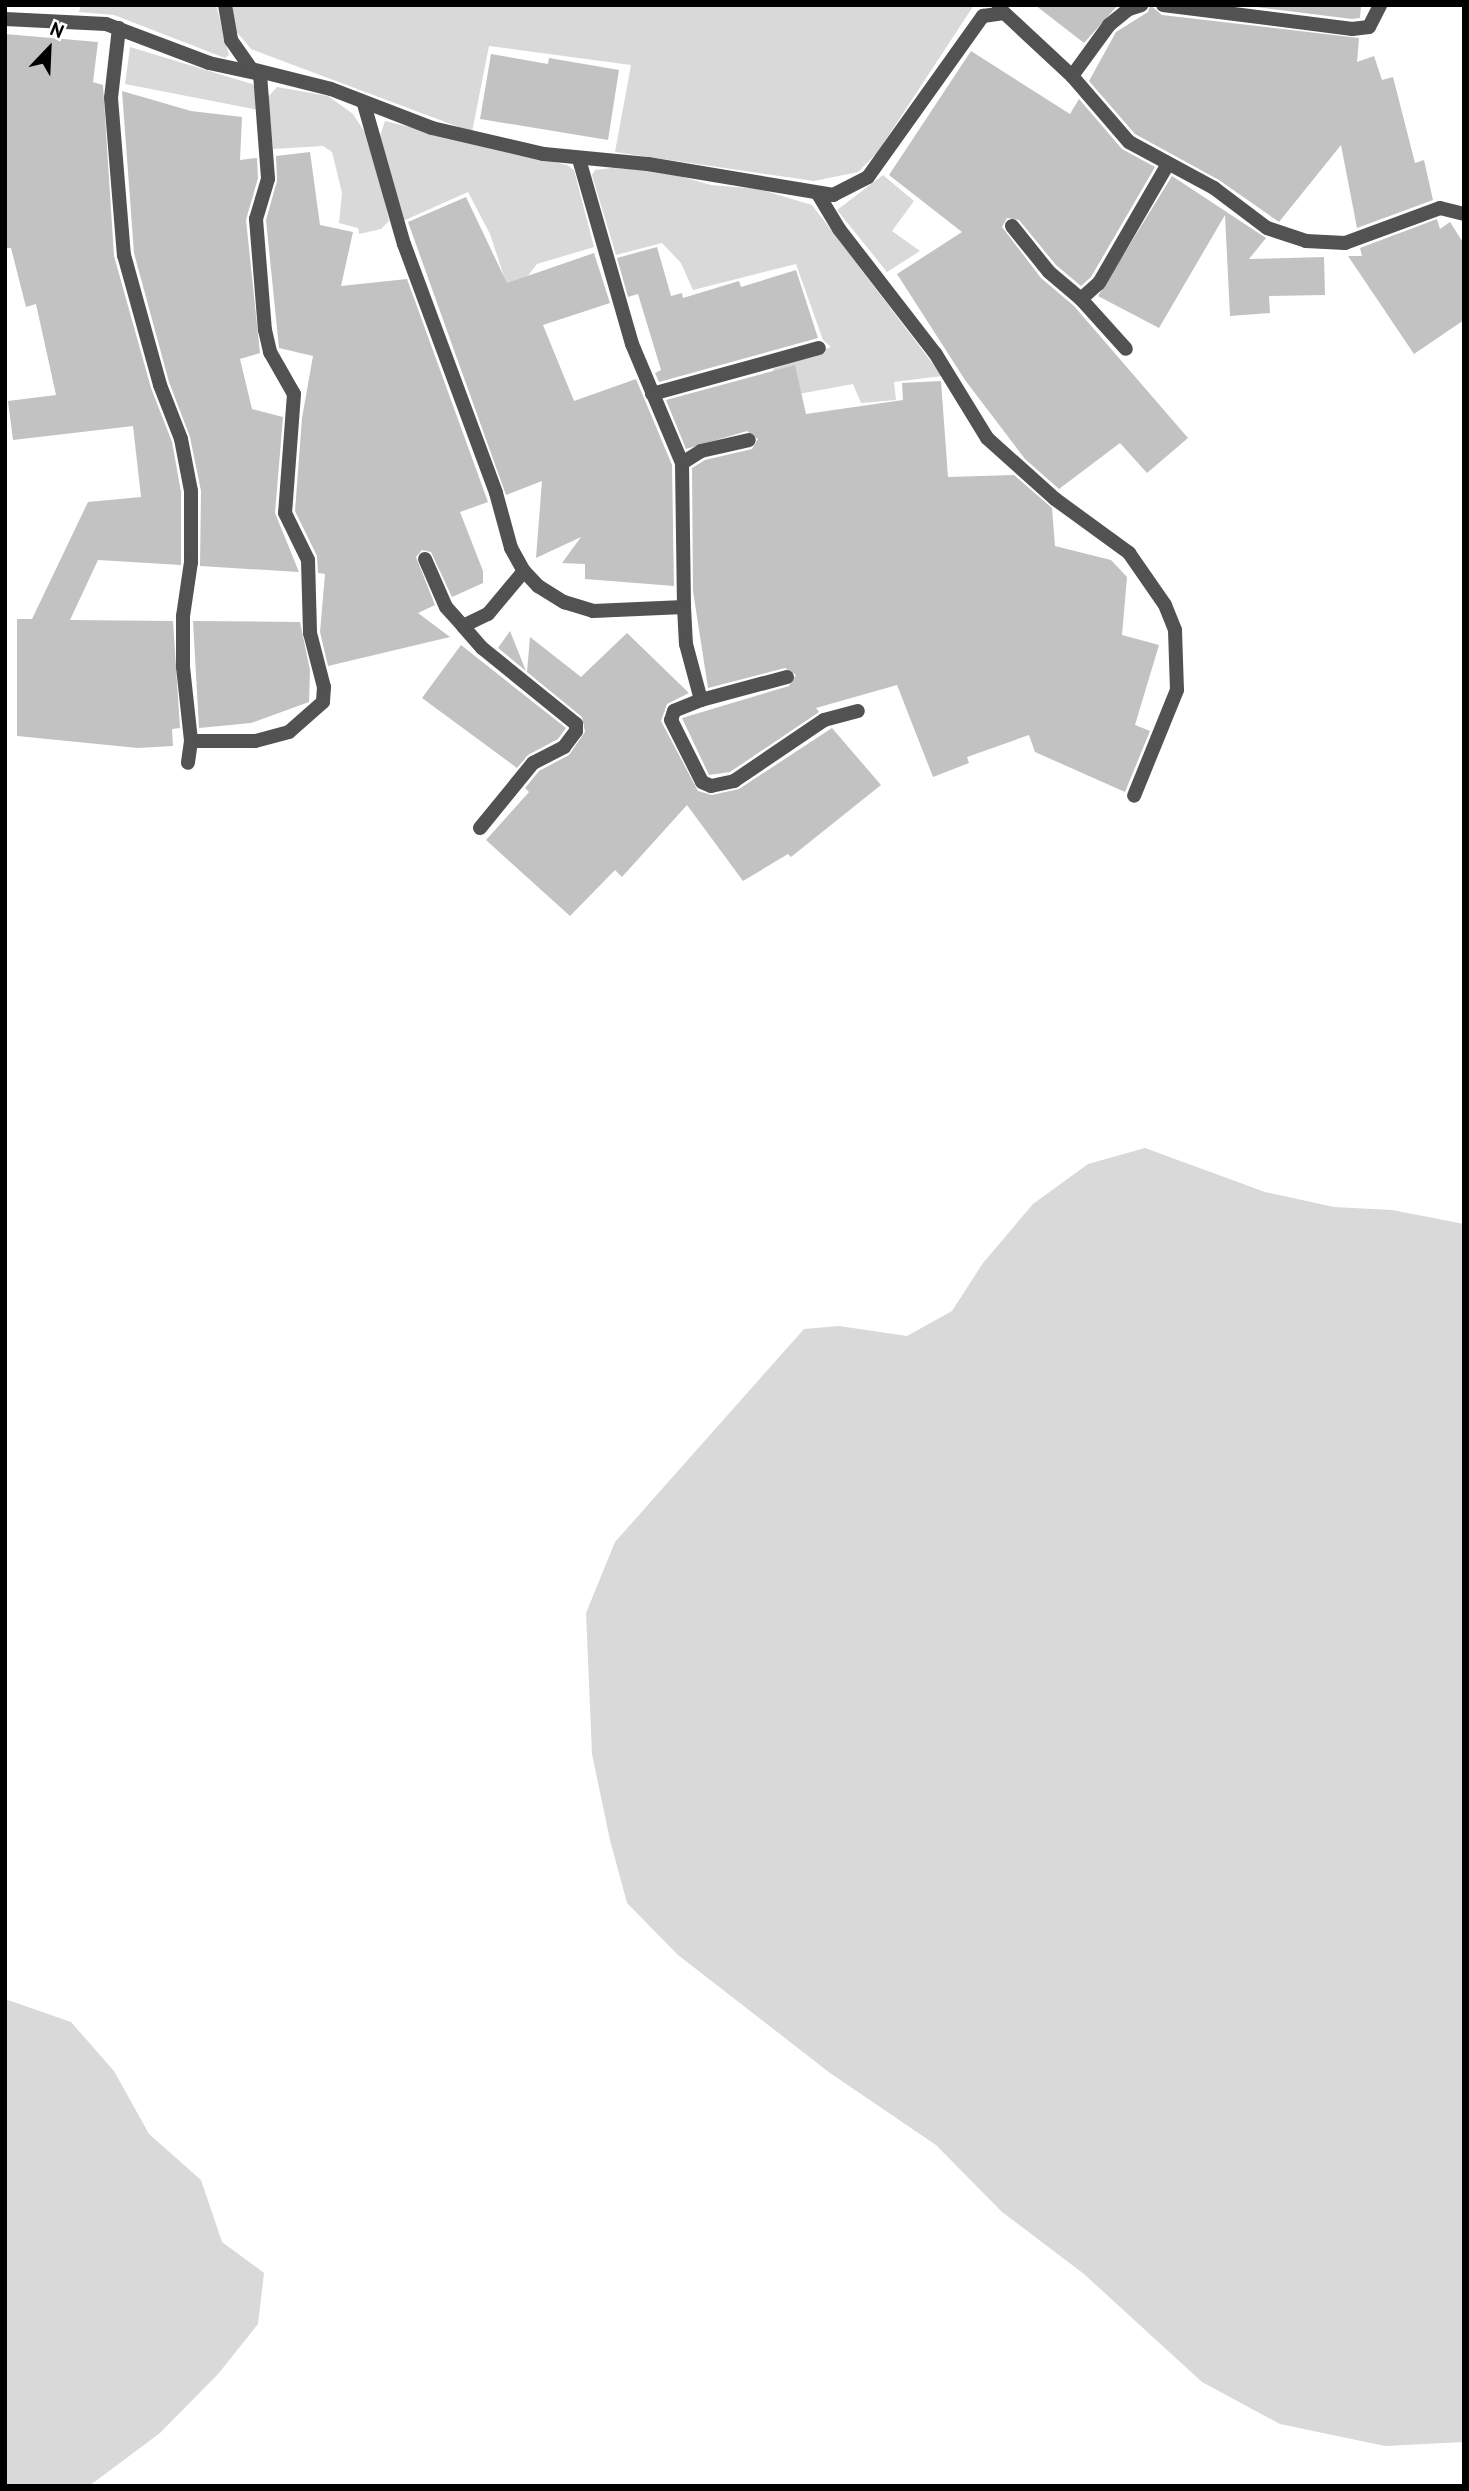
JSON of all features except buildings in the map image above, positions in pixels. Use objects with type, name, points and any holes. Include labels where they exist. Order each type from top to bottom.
[{"type":"street","points":[[191,741],[256,741],[289,732],[323,702],[324,687],[310,633],[308,560],[285,513],[294,394],[270,352],[265,330],[256,219],[268,179],[260,74],[244,61],[231,40],[225,5]]},
{"type":"street","points":[[1072,76],[1109,25],[1142,5]]},
{"type":"street","points":[[1163,5],[1352,29],[1369,27],[1380,5]]},
{"type":"street","points":[[5,19],[119,28],[209,62],[331,89],[364,104],[463,137],[579,159],[648,163],[818,194],[849,189],[868,177],[983,16],[1000,9],[1072,76],[1129,142],[1214,188],[1267,228],[1306,241],[1363,239],[1440,208],[1464,214]]},
{"type":"street","points":[[119,28],[111,98],[124,255],[160,385],[181,439],[191,491],[183,667],[191,741],[188,763]]},
{"type":"street","points":[[364,104],[404,244],[496,493],[511,548],[524,571],[538,586],[564,602],[593,611],[684,607]]},
{"type":"street","points":[[579,159],[632,344],[682,463],[686,644],[701,700]]},
{"type":"street","points":[[1081,299],[1099,283],[1168,164]]},
{"type":"street","points":[[818,194],[839,229],[935,353],[988,438],[1055,499],[1129,553],[1165,606],[1175,630],[1177,690],[1135,796]]},
{"type":"street","points":[[1012,226],[1049,272],[1081,299],[1126,349]]},
{"type":"street","points":[[652,394],[818,348]]},
{"type":"street","points":[[682,463],[701,450],[749,440]]},
{"type":"street","points":[[425,559],[446,607],[482,648],[576,724],[564,747],[533,763],[480,828]]},
{"type":"street","points":[[463,626],[488,614],[524,571]]},
{"type":"street","points":[[787,677],[701,700],[674,711],[671,720],[695,774],[711,786],[734,780],[824,720],[858,711]]},
{"type":"shaded area","points":[[81,5],[216,5],[229,55],[225,58],[114,15],[79,12]]},
{"type":"shaded area","points":[[232,5],[974,5],[877,153],[858,172],[814,181],[615,152],[631,65],[489,46],[472,132],[251,49],[235,30]]},
{"type":"shaded area","points":[[130,47],[252,84],[258,89],[259,110],[125,84]]},
{"type":"shaded area","points":[[277,87],[328,96],[353,114],[368,137],[379,176],[389,221],[381,229],[359,234],[358,228],[339,223],[342,193],[332,152],[323,146],[273,149],[268,97]]},
{"type":"shaded area","points":[[385,121],[567,165],[574,170],[594,247],[537,264],[511,298],[490,234],[468,192],[403,221],[380,136]]},
{"type":"shaded area","points":[[611,168],[661,171],[711,185],[759,189],[812,205],[942,376],[894,382],[896,400],[861,403],[853,384],[782,397],[773,369],[831,347],[823,340],[796,264],[693,290],[681,263],[662,243],[616,255],[592,175],[595,170]]},
{"type":"shaded area","points":[[883,175],[914,201],[892,231],[920,251],[887,272],[837,210]]},
{"type":"shaded area","points":[[1145,1148],[1265,1192],[1334,1207],[1392,1210],[1464,1224],[1464,2442],[1385,2446],[1280,2424],[1202,2382],[1084,2274],[1002,2212],[936,2145],[830,2073],[678,1955],[627,1903],[610,1840],[592,1754],[586,1613],[615,1542],[804,1329],[839,1326],[907,1336],[952,1311],[983,1263],[1033,1204],[1088,1164]]},
{"type":"shaded area","points":[[5,1999],[71,2022],[114,2071],[149,2134],[201,2180],[222,2242],[264,2273],[258,2324],[219,2373],[160,2433],[89,2486],[5,2486]]}]
